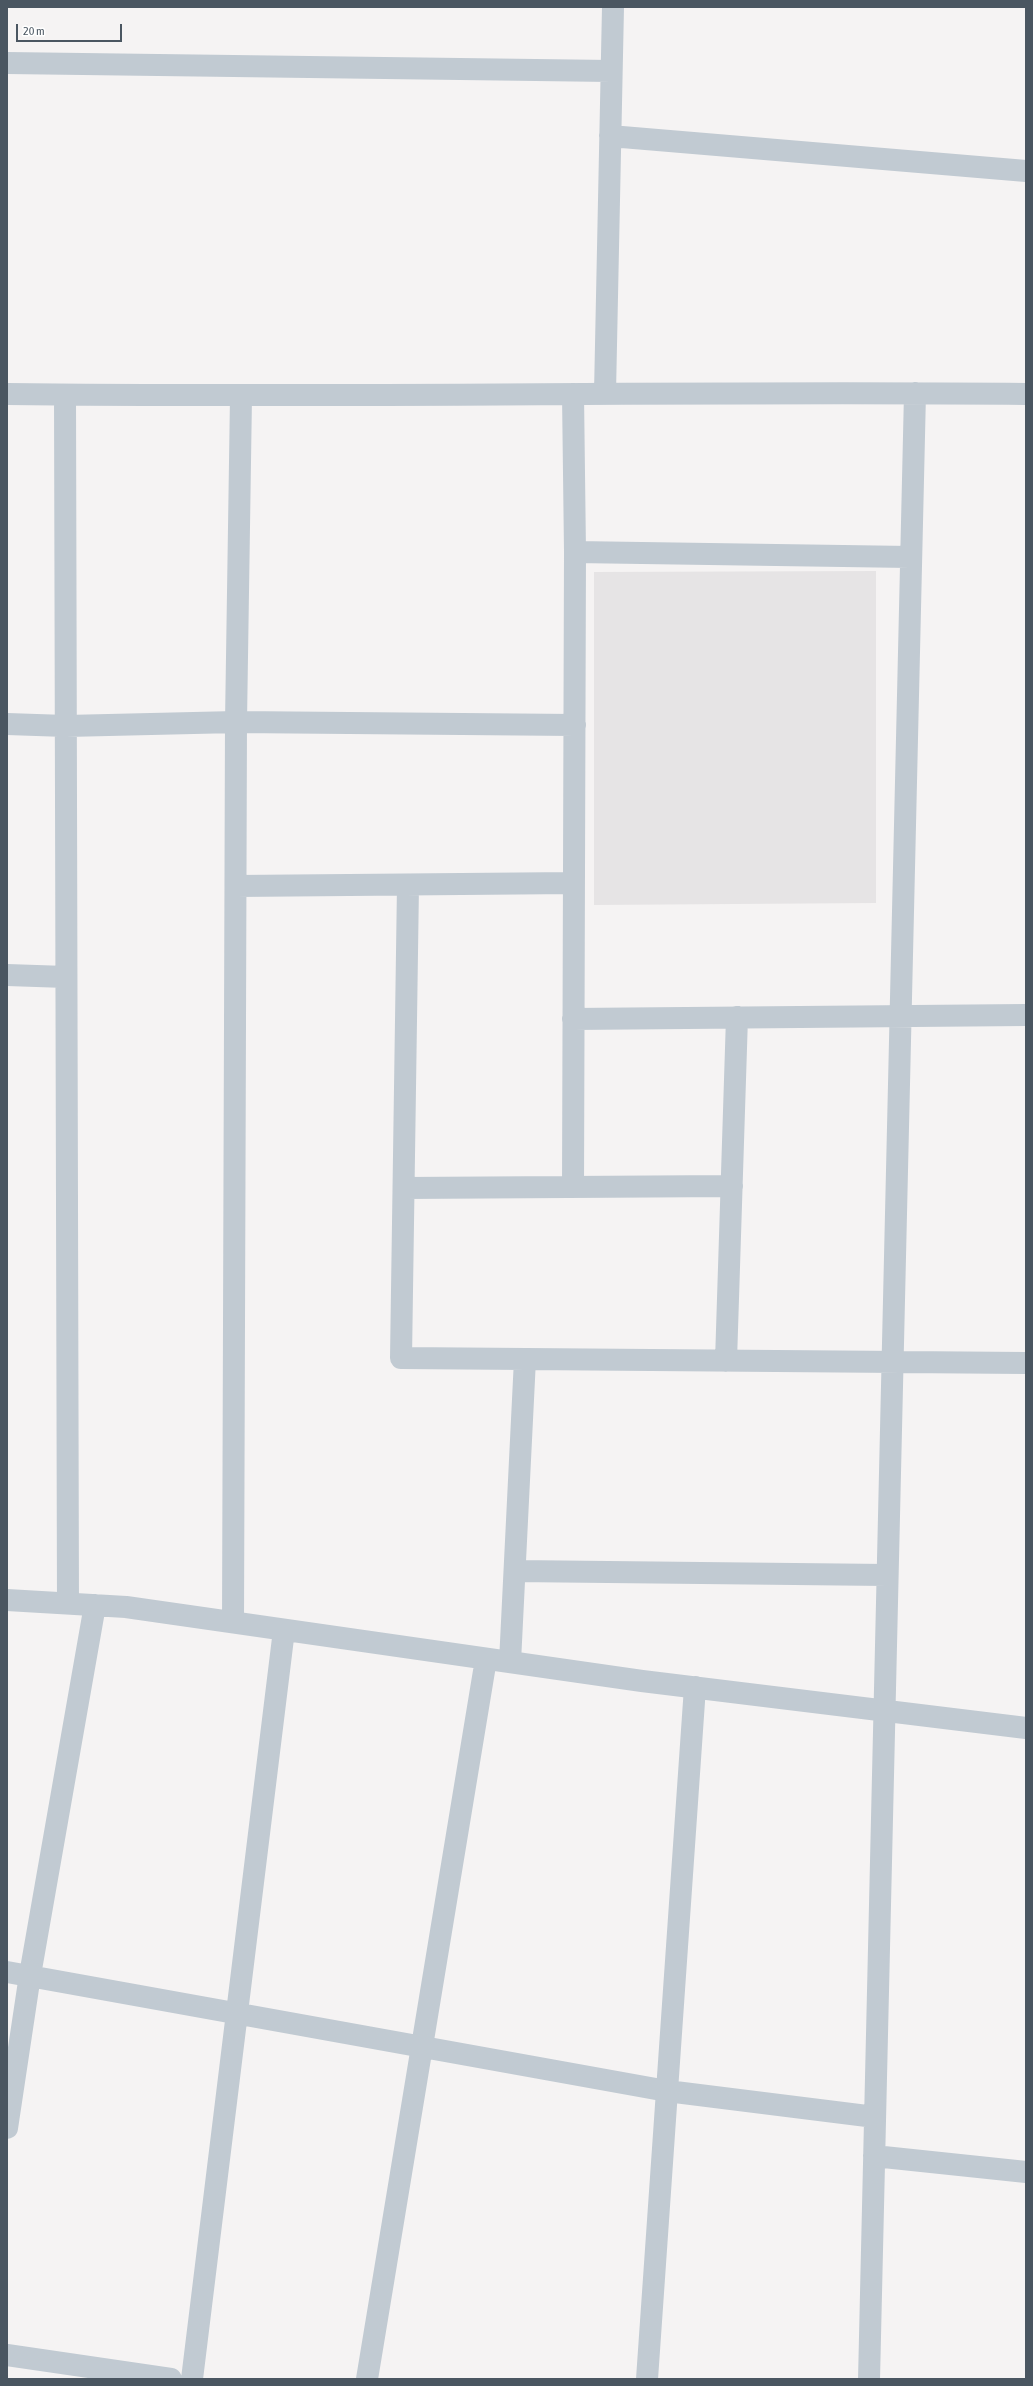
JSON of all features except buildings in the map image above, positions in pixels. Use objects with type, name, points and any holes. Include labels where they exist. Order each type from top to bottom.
[{"type":"street","points":[[605,393],[613,7]]},
{"type":"street","points":[[7,63],[611,71]]},
{"type":"street","points":[[610,136],[1026,172]]},
{"type":"street","points":[[7,394],[241,397],[605,393],[1026,394]]},
{"type":"street","points":[[869,2379],[910,557],[915,393]]},
{"type":"street","points":[[573,394],[575,552],[573,1186]]},
{"type":"street","points":[[65,395],[68,1603]]},
{"type":"street","points":[[233,1622],[236,722],[241,397]]},
{"type":"street","points":[[575,552],[910,557]]},
{"type":"street","points":[[7,724],[66,726],[236,722],[575,725]]},
{"type":"street","points":[[236,886],[574,883]]},
{"type":"street","points":[[408,885],[401,1358],[1026,1363]]},
{"type":"street","points":[[7,975],[66,977]]},
{"type":"street","points":[[573,1019],[1026,1015]]},
{"type":"street","points":[[726,1361],[737,1017]]},
{"type":"street","points":[[404,1188],[732,1186]]},
{"type":"street","points":[[510,1662],[525,1359]]},
{"type":"street","points":[[515,1571],[887,1575]]},
{"type":"street","points":[[7,1600],[126,1607],[486,1659],[695,1687],[1026,1728]]},
{"type":"street","points":[[7,2128],[30,1975],[95,1605]]},
{"type":"street","points":[[192,2379],[284,1630]]},
{"type":"street","points":[[367,2379],[486,1659]]},
{"type":"street","points":[[647,2379],[695,1687]]},
{"type":"street","points":[[7,1972],[667,2091],[875,2116]]},
{"type":"street","points":[[874,2156],[1026,2172]]},
{"type":"street","points":[[7,2354],[171,2379]]},
{"type":"shaded area","points":[[876,571],[876,903],[594,905],[594,572]]}]
